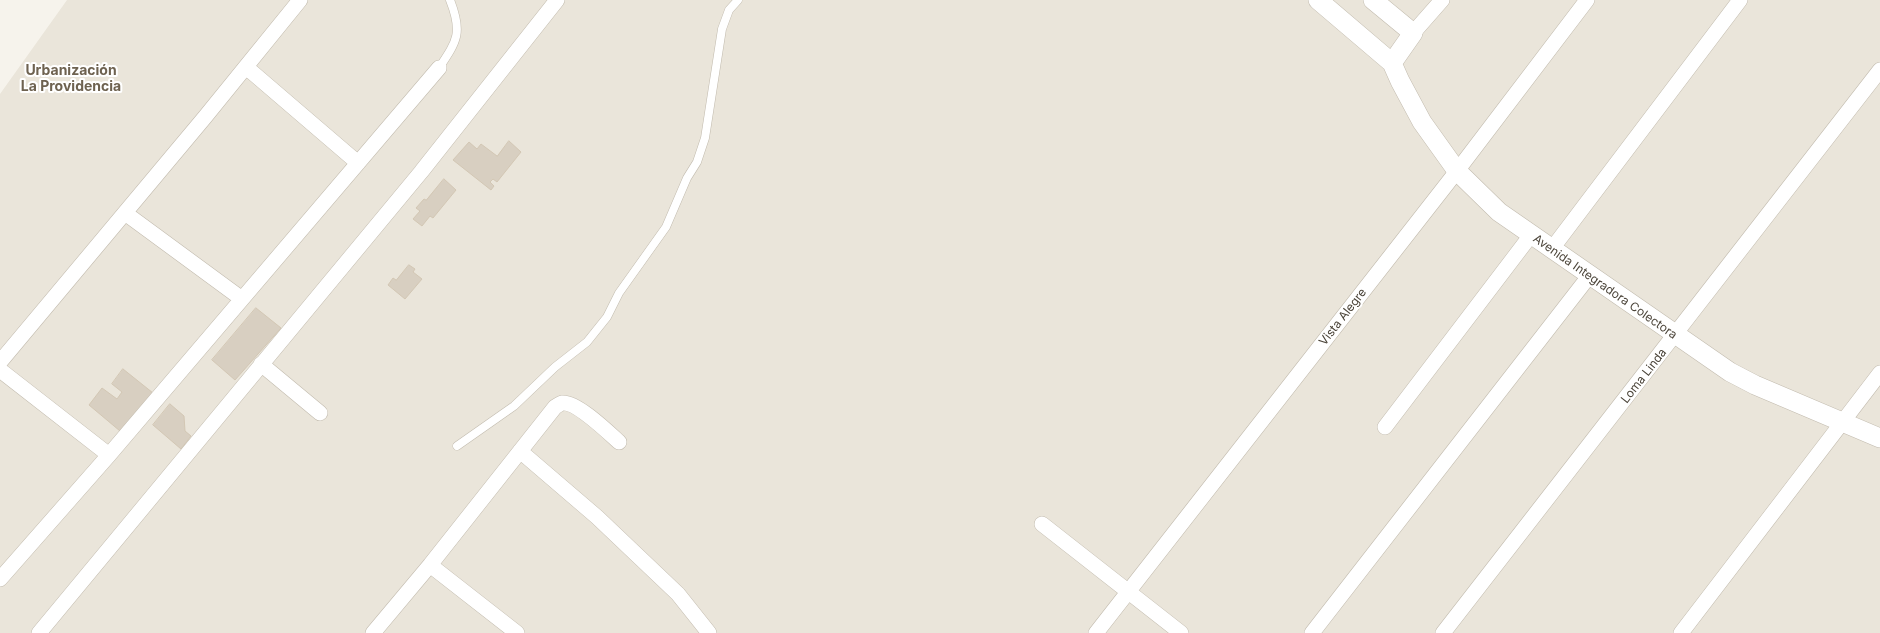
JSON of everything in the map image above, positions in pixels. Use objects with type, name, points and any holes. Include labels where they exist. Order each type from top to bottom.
[{"type":"street","points":[[0,362],[300,0]]},
{"type":"street","points":[[39,633],[421,172],[558,0]]},
{"type":"street","name":"Avenida Integradora Colectora","points":[[1318,0],[1392,63],[1422,122],[1457,171],[1499,212],[1551,250],[1730,372],[1755,385],[1880,438]]},
{"type":"street","points":[[1373,0],[1413,33]]},
{"type":"street","name":"Vista Alegre","points":[[1096,633],[1457,171],[1587,0]]},
{"type":"street","points":[[1551,250],[1740,0]]},
{"type":"street","points":[[1392,63],[1413,33],[1438,5]]},
{"type":"street","points":[[246,67],[358,163]]},
{"type":"street","points":[[0,579],[109,455],[439,68]]},
{"type":"street","name":"Loma Linda","points":[[1443,633],[1880,70]]},
{"type":"street","points":[[125,213],[242,299]]},
{"type":"street","points":[[1385,427],[1531,235]]},
{"type":"street","points":[[1312,633],[1590,275]]},
{"type":"street","points":[[261,364],[320,413]]},
{"type":"street","points":[[0,370],[109,455]]},
{"type":"street","points":[[1681,633],[1880,373]]},
{"type":"street","points":[[373,633],[430,565],[554,407],[562,403],[570,404],[619,442]]},
{"type":"street","points":[[520,451],[597,517],[678,594],[709,633]]},
{"type":"street","points":[[1042,524],[1181,633]]},
{"type":"street","points":[[430,565],[517,633]]},
{"type":"lane","points":[[439,68],[456,42],[456,22],[450,0]]},
{"type":"lane","points":[[457,446],[514,406],[555,367],[587,342],[607,317],[619,293],[666,227],[687,178],[697,162],[705,138],[722,29],[729,10],[738,0]]},
{"type":"shaded area","points":[[67,0],[1880,0],[1880,633],[0,633],[0,94]]},
{"type":"building","points":[[509,141],[521,152],[497,182],[493,179],[490,182],[494,186],[491,190],[453,160],[469,142],[477,149],[481,144],[497,156]]},
{"type":"building","points":[[444,179],[456,190],[433,218],[430,216],[422,226],[413,219],[420,211],[416,208],[424,199],[426,200]]},
{"type":"building","points":[[409,265],[415,269],[413,272],[422,279],[405,299],[388,285],[393,278],[396,280]]},
{"type":"building","points":[[256,308],[281,328],[235,380],[212,360]]},
{"type":"building","points":[[123,369],[153,393],[120,431],[89,405],[102,388],[117,399],[122,392],[112,384]]},
{"type":"building","points":[[170,404],[184,416],[185,431],[191,436],[181,449],[153,425]]},
{"type":"district","name":"Urbanización La Providencia","points":[[71,79]]}]
